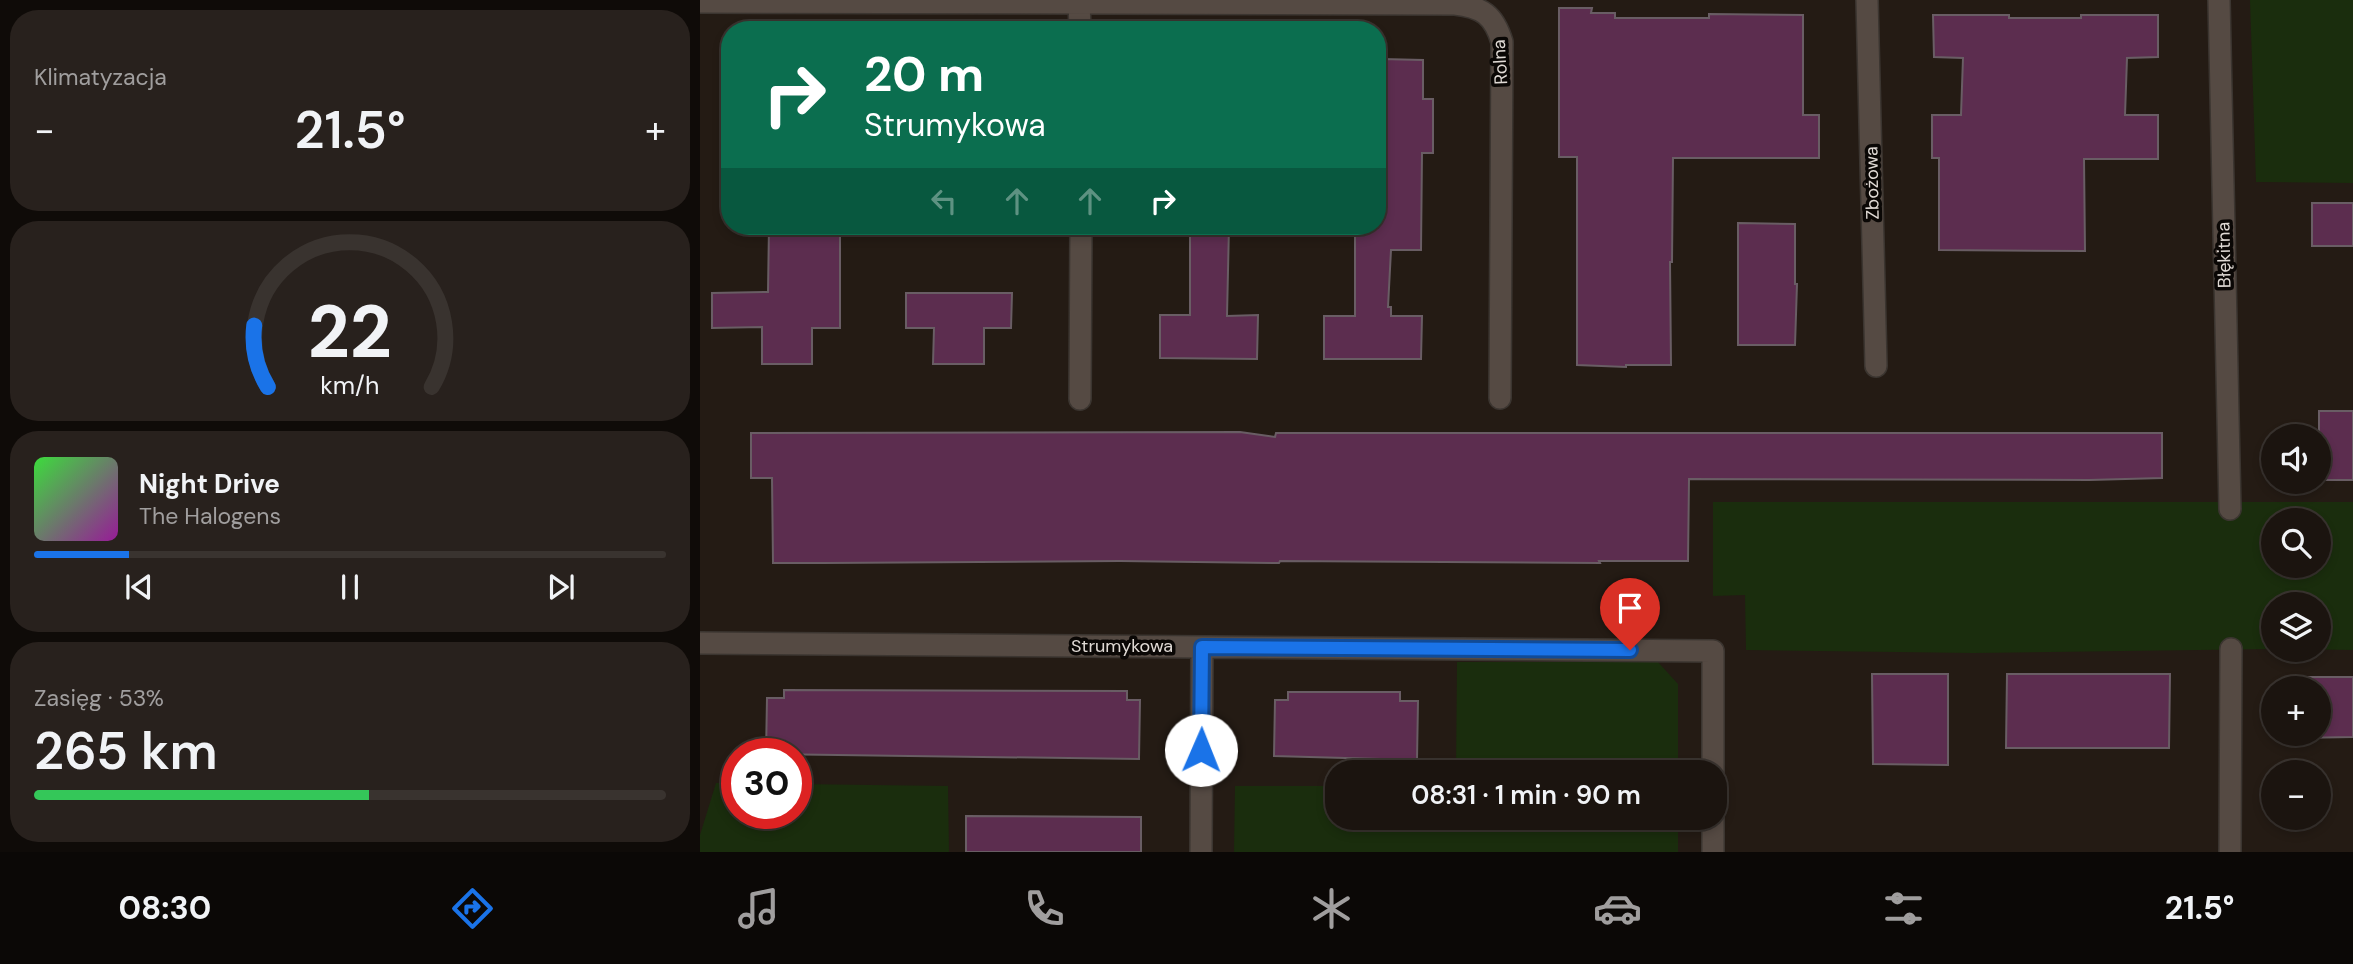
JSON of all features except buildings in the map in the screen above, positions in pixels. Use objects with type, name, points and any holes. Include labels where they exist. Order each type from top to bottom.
[{"type":"street","name":"Zbożowa","points":[[1867,0],[1876,366]]},
{"type":"street","name":"Błękitna","points":[[2220,0],[2230,509]]},
{"type":"street","name":"Rolna","points":[[700,2],[1079,2],[1474,7],[1490,17],[1499,30],[1502,41],[1500,398]]},
{"type":"street","points":[[1079,2],[1080,21]]},
{"type":"street","points":[[1080,398],[1081,235]]},
{"type":"street","name":"Strumykowa","points":[[700,643],[1713,651],[1713,760]]},
{"type":"street","points":[[1200,852],[1202,647]]},
{"type":"street","points":[[2230,852],[2231,649]]},
{"type":"street","points":[[1713,830],[1713,852]]},
{"type":"green space","points":[[2250,0],[2353,0],[2353,183],[2256,182]]},
{"type":"green space","points":[[1713,502],[2353,502],[2353,650],[2331,650],[2331,592],[2261,592],[2261,649],[1973,653],[1746,650],[1745,595],[1713,596]]},
{"type":"green space","points":[[1457,662],[1658,662],[1678,684],[1678,760],[1456,760]]},
{"type":"green space","points":[[716,783],[721,783],[721,829],[812,829],[812,784],[948,786],[949,852],[700,852],[700,835]]},
{"type":"green space","points":[[1235,786],[1325,786],[1325,830],[1678,830],[1678,852],[1234,852]]},
{"type":"route","points":[[1201,750],[1202,647],[1630,650]]}]
